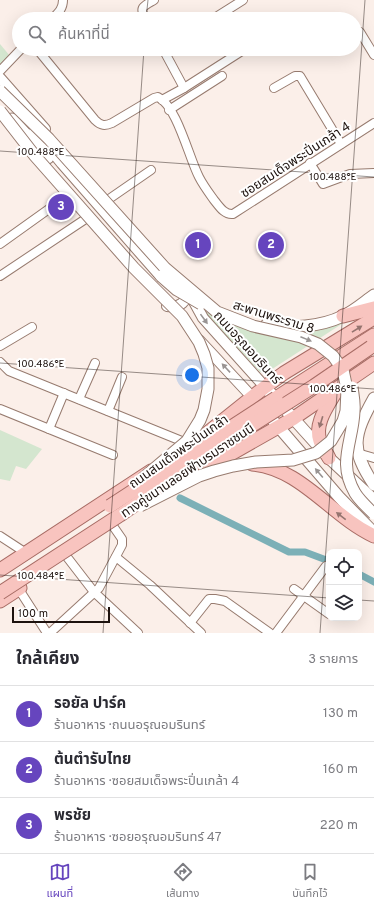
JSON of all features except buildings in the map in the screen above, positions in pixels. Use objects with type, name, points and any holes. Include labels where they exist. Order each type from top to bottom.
[{"type":"main road","points":[[0,85],[43,146],[171,298],[199,342],[208,368],[206,400],[197,427],[187,441],[110,506]]},
{"type":"main road","name":"สะพานพระราม 8","points":[[0,91],[49,139],[165,268],[218,312],[253,326],[300,337],[318,344],[333,356],[343,370],[347,389],[346,411],[343,421],[331,441],[316,453],[293,460],[256,462],[214,471],[199,476],[120,515]]},
{"type":"main road","points":[[0,107],[43,146],[161,276],[177,290],[192,300],[218,312]]},
{"type":"main road","points":[[0,111],[35,156],[129,262],[182,316]]},
{"type":"main road","points":[[177,273],[213,304],[234,316],[278,327],[299,327],[317,324],[374,308]]},
{"type":"main road","points":[[343,316],[374,295]]},
{"type":"main road","points":[[167,306],[197,347],[206,367],[210,388],[209,401],[196,441]]},
{"type":"main road","name":"ถนนสมเด็จพระปิ่นเกล้า","points":[[0,570],[196,441],[284,373],[374,318]]},
{"type":"main road","name":"ทางคู่ขนานลอยฟ้าบรมราชชนนี","points":[[0,580],[110,506],[371,342]]},
{"type":"main road","name":"ทางคู่ขนานลอยฟ้าบรมราชชนนี","points":[[10,591],[221,445],[302,393],[371,342]]},
{"type":"main road","name":"ถนนสมเด็จพระปิ่นเกล้า","points":[[10,591],[67,557],[176,485],[294,418],[374,363]]},
{"type":"main road","points":[[343,370],[351,383],[354,400],[353,425],[346,453],[347,470],[355,492],[374,514]]},
{"type":"main road","name":"ถนนอรุณอมรินทร์","points":[[265,387],[330,458],[374,500]]},
{"type":"main road","points":[[330,458],[320,441],[319,426],[327,407],[338,388]]},
{"type":"main road","points":[[252,397],[339,497],[374,533]]},
{"type":"main road","points":[[374,398],[361,425],[356,444],[357,453],[365,471],[374,485]]},
{"type":"main road","points":[[162,464],[174,462],[179,467],[182,474],[176,485]]},
{"type":"main road","points":[[210,465],[236,463],[257,465],[277,470],[299,482],[352,525],[374,536]]},
{"type":"main road","points":[[0,600],[10,591]]},
{"type":"street","points":[[59,12],[63,4],[63,0]]},
{"type":"street","points":[[142,12],[143,7],[154,0]]},
{"type":"street","points":[[224,12],[243,0]]},
{"type":"street","points":[[362,35],[374,54]]},
{"type":"street","points":[[0,71],[14,56]]},
{"type":"street","points":[[43,56],[95,120],[101,125],[105,126],[154,98],[158,97],[162,100],[169,110],[222,76]]},
{"type":"street","points":[[168,56],[184,88]]},
{"type":"street","points":[[162,100],[184,88],[234,56]]},
{"type":"street","points":[[274,88],[295,76],[300,76],[341,144]]},
{"type":"street","name":"ถนนอรุณอมรินทร์","points":[[0,78],[177,273],[203,318],[265,387]]},
{"type":"street","name":"ซอยสมเด็จพระปิ่นเกล้า 4","points":[[169,110],[181,132],[199,177],[222,210],[229,215],[233,214],[374,123]]},
{"type":"street","points":[[0,120],[131,268],[252,397]]},
{"type":"street","points":[[310,163],[323,184],[350,174],[374,173]]},
{"type":"street","points":[[109,199],[151,170]]},
{"type":"street","points":[[0,244],[67,196]]},
{"type":"street","points":[[0,276],[87,218]]},
{"type":"street","points":[[167,306],[175,307],[182,304],[187,296],[187,288]]},
{"type":"street","points":[[0,346],[32,327]]},
{"type":"street","points":[[0,362],[9,371],[108,411],[196,441]]},
{"type":"street","points":[[79,399],[95,362]]},
{"type":"street","points":[[108,411],[122,377]]},
{"type":"street","points":[[49,429],[64,393]]},
{"type":"street","points":[[0,409],[114,455]]},
{"type":"street","points":[[357,453],[374,458]]},
{"type":"street","points":[[10,591],[49,633],[98,588],[122,545],[122,540],[113,526]]},
{"type":"street","points":[[0,536],[26,553]]},
{"type":"street","points":[[67,557],[94,592],[138,633]]},
{"type":"street","points":[[116,557],[150,585],[201,633]]},
{"type":"street","points":[[276,633],[326,566]]},
{"type":"street","points":[[294,589],[305,595],[326,612]]},
{"type":"street","points":[[190,623],[209,599],[215,599],[225,601],[270,633]]},
{"type":"green space","points":[[0,44],[10,56],[0,65]]},
{"type":"green space","points":[[202,310],[252,331],[351,318],[266,373],[260,372]]},
{"type":"green space","points":[[0,430],[42,449],[26,469],[16,466],[10,481],[0,479]]},
{"type":"waterway","points":[[180,498],[289,552],[305,552],[326,560]]},
{"type":"waterway","points":[[362,576],[374,582]]},
{"type":"place","name":"พรชัย","points":[[61,207]]},
{"type":"place","name":"รอยัล ปาร์ค","points":[[198,245]]},
{"type":"place","name":"ต้นตำรับไทย","points":[[271,245]]}]
